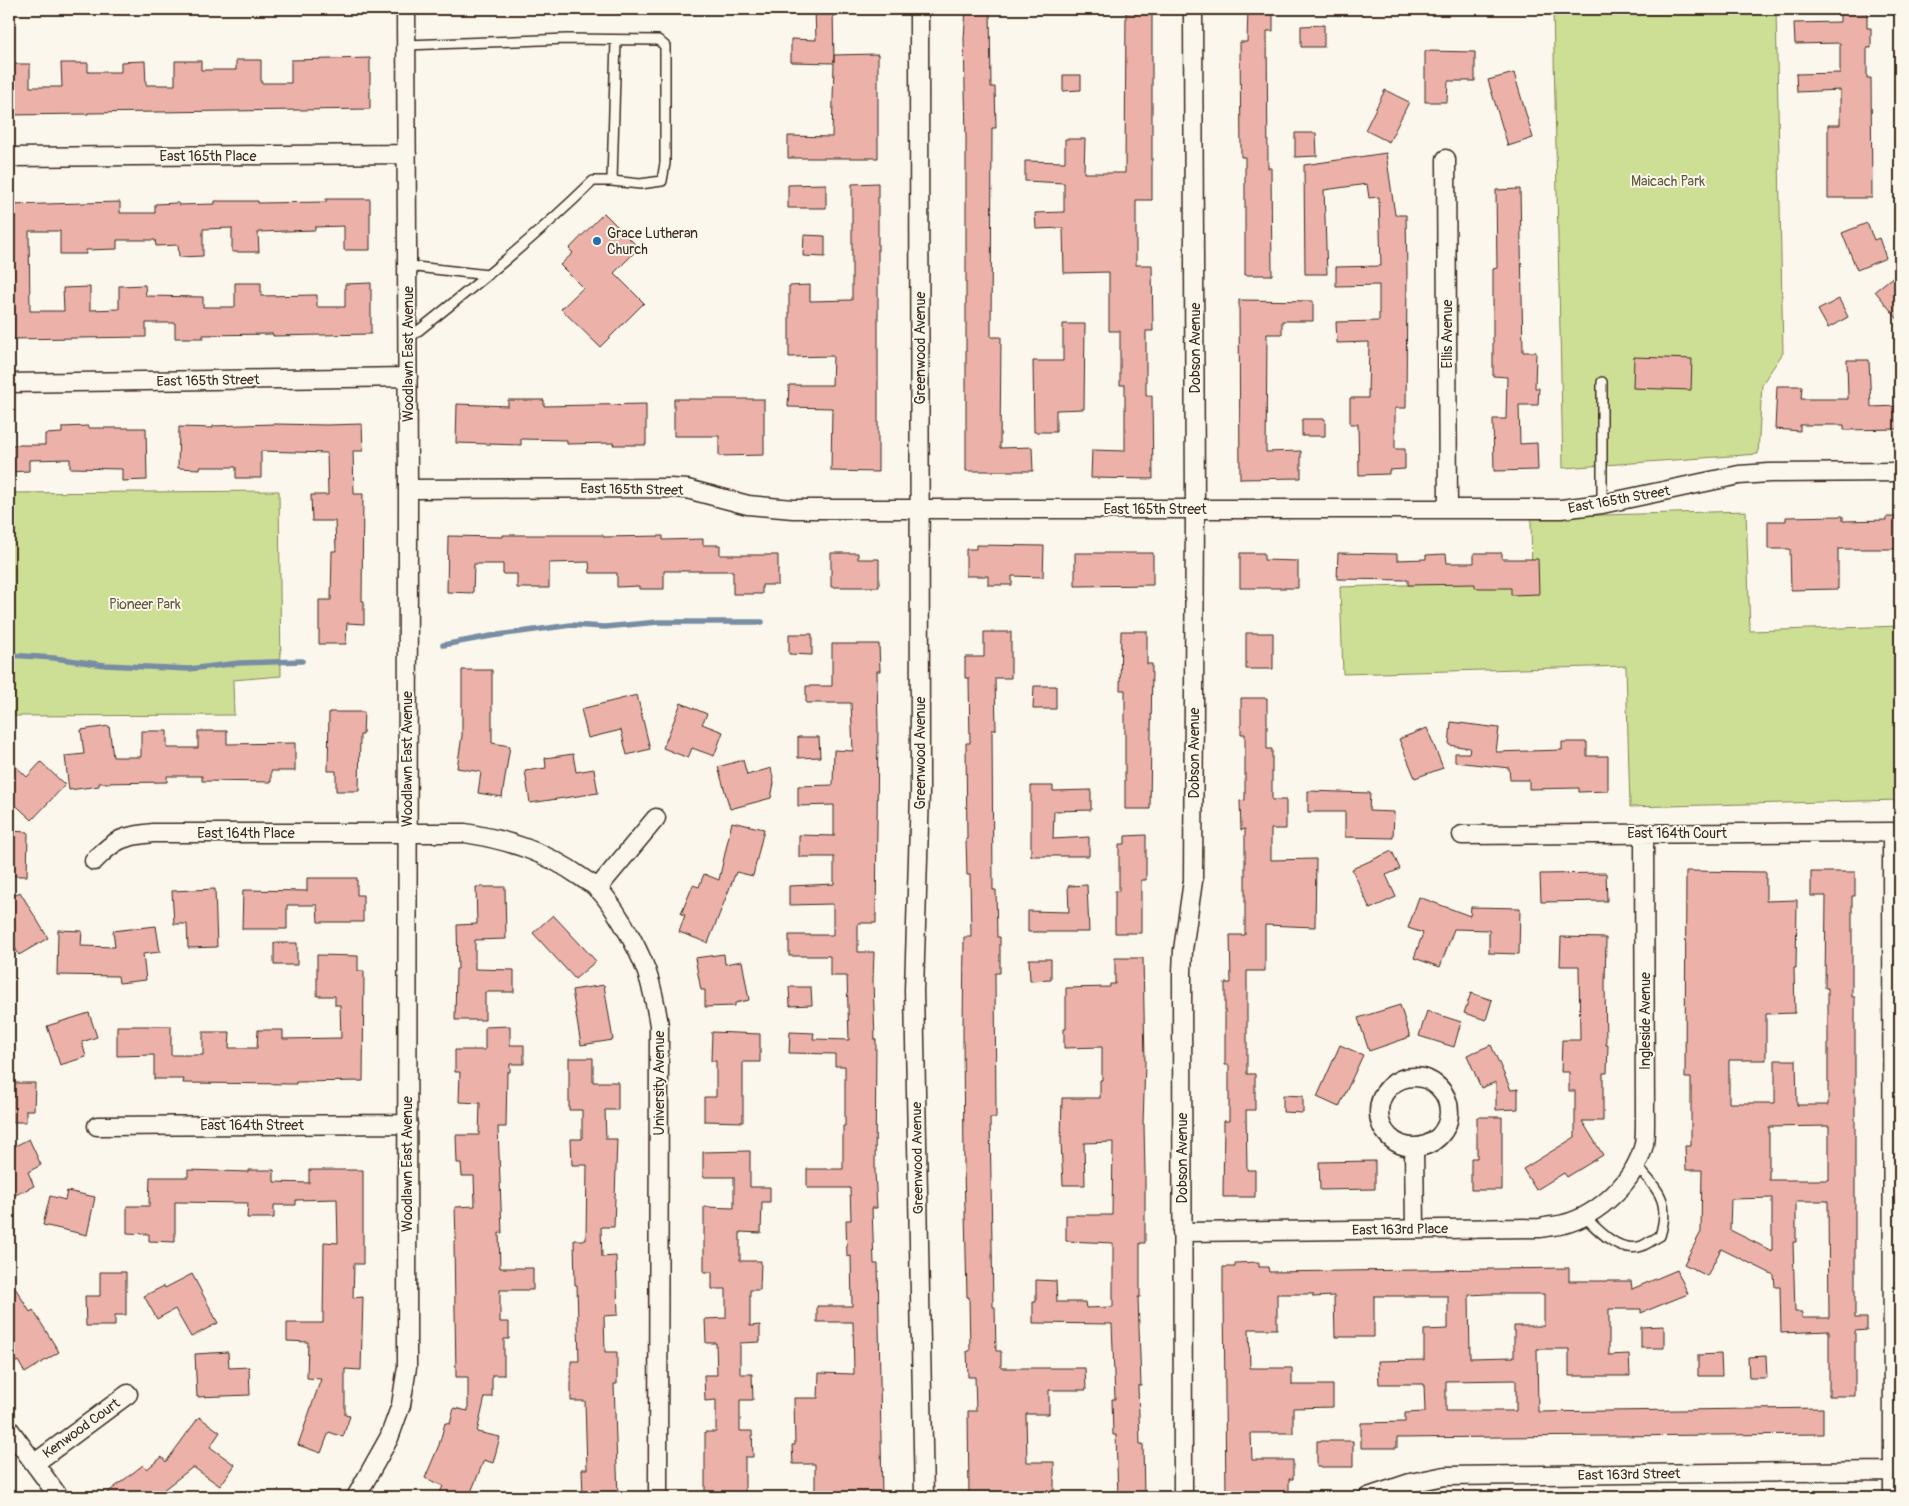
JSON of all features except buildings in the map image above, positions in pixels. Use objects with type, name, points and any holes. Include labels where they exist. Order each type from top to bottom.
[{"type":"street","name":"Woodlawn East Avenue","points":[[356,1497],[389,1438],[401,1405],[407,1367],[408,339],[406,9]]},
{"type":"street","name":"Greenwood Avenue","points":[[919,9],[919,850],[914,990],[924,1497]]},
{"type":"street","name":"Dobson Avenue","points":[[1183,1497],[1182,973],[1183,950],[1193,881],[1195,509],[1193,9]]},
{"type":"street","name":"East 165th Place","points":[[9,157],[407,154]]},
{"type":"street","name":"Ellis Avenue","points":[[1446,159],[1448,509]]},
{"type":"street","name":"East 165th Street","points":[[9,383],[408,377]]},
{"type":"street","name":"East 165th Street","points":[[408,489],[670,488],[687,489],[748,505],[771,508],[1561,509],[1602,504],[1739,475],[1900,472]]},
{"type":"street","points":[[597,888],[656,818]]},
{"type":"street","name":"East 164th Court","points":[[1462,835],[1892,832],[1897,1196]]},
{"type":"street","name":"East 164th Place","points":[[94,861],[119,839],[153,833],[407,833]]},
{"type":"street","name":"University Avenue","points":[[407,833],[466,833],[493,837],[520,845],[562,864],[597,888],[617,914],[645,964],[654,992],[659,1025],[658,1497]]},
{"type":"street","name":"Ingleside Avenue","points":[[1610,1197],[1625,1182],[1644,1145],[1644,834]]},
{"type":"street","points":[[1412,1077],[1423,1078],[1434,1083],[1442,1090],[1447,1100],[1449,1111],[1448,1122],[1443,1133],[1430,1143],[1414,1148],[1402,1146],[1391,1140],[1383,1130],[1379,1119],[1378,1107],[1382,1095],[1390,1086],[1400,1079],[1412,1077]]},
{"type":"street","name":"East 164th Street","points":[[96,1126],[408,1124]]},
{"type":"street","points":[[1414,1148],[1415,1228]]},
{"type":"street","points":[[1893,1497],[1897,1196]]},
{"type":"street","name":"East 163rd Place","points":[[1182,1232],[1541,1228],[1564,1224],[1584,1216],[1610,1197]]},
{"type":"street","name":"Kenwood Court","points":[[34,1462],[128,1394]]},
{"type":"street","points":[[9,1429],[59,1497]]},
{"type":"street","name":"East 163rd Street","points":[[1368,1497],[1410,1482],[1445,1476],[1893,1471]]},
{"type":"lane","points":[[406,45],[567,39],[658,40],[665,46],[665,163],[662,180],[640,184],[612,180],[593,181],[555,219],[488,276],[408,339]]},
{"type":"lane","points":[[612,180],[616,40]]},
{"type":"lane","points":[[407,266],[488,276]]},
{"type":"lane","points":[[1602,382],[1602,504]]},
{"type":"lane","points":[[1584,1216],[1604,1236],[1623,1246],[1641,1246],[1660,1236],[1665,1219],[1662,1197],[1635,1165]]},
{"type":"green space","name":"Maicach Park","points":[[1553,9],[1776,9],[1783,353],[1762,384],[1758,454],[1563,468]]},
{"type":"green space","name":"Pioneer Park","points":[[279,491],[281,676],[233,680],[234,715],[9,716],[9,493]]},
{"type":"green space","points":[[1746,511],[1750,631],[1900,626],[1900,800],[1630,807],[1626,666],[1343,674],[1340,587],[1532,581],[1531,517]]},
{"type":"waterway","points":[[443,645],[571,625],[605,627],[658,622],[762,622]]},
{"type":"waterway","points":[[9,655],[54,658],[105,665],[189,669],[239,663],[302,661]]},
{"type":"place","name":"Grace Lutheran Church","points":[[597,241]]}]
